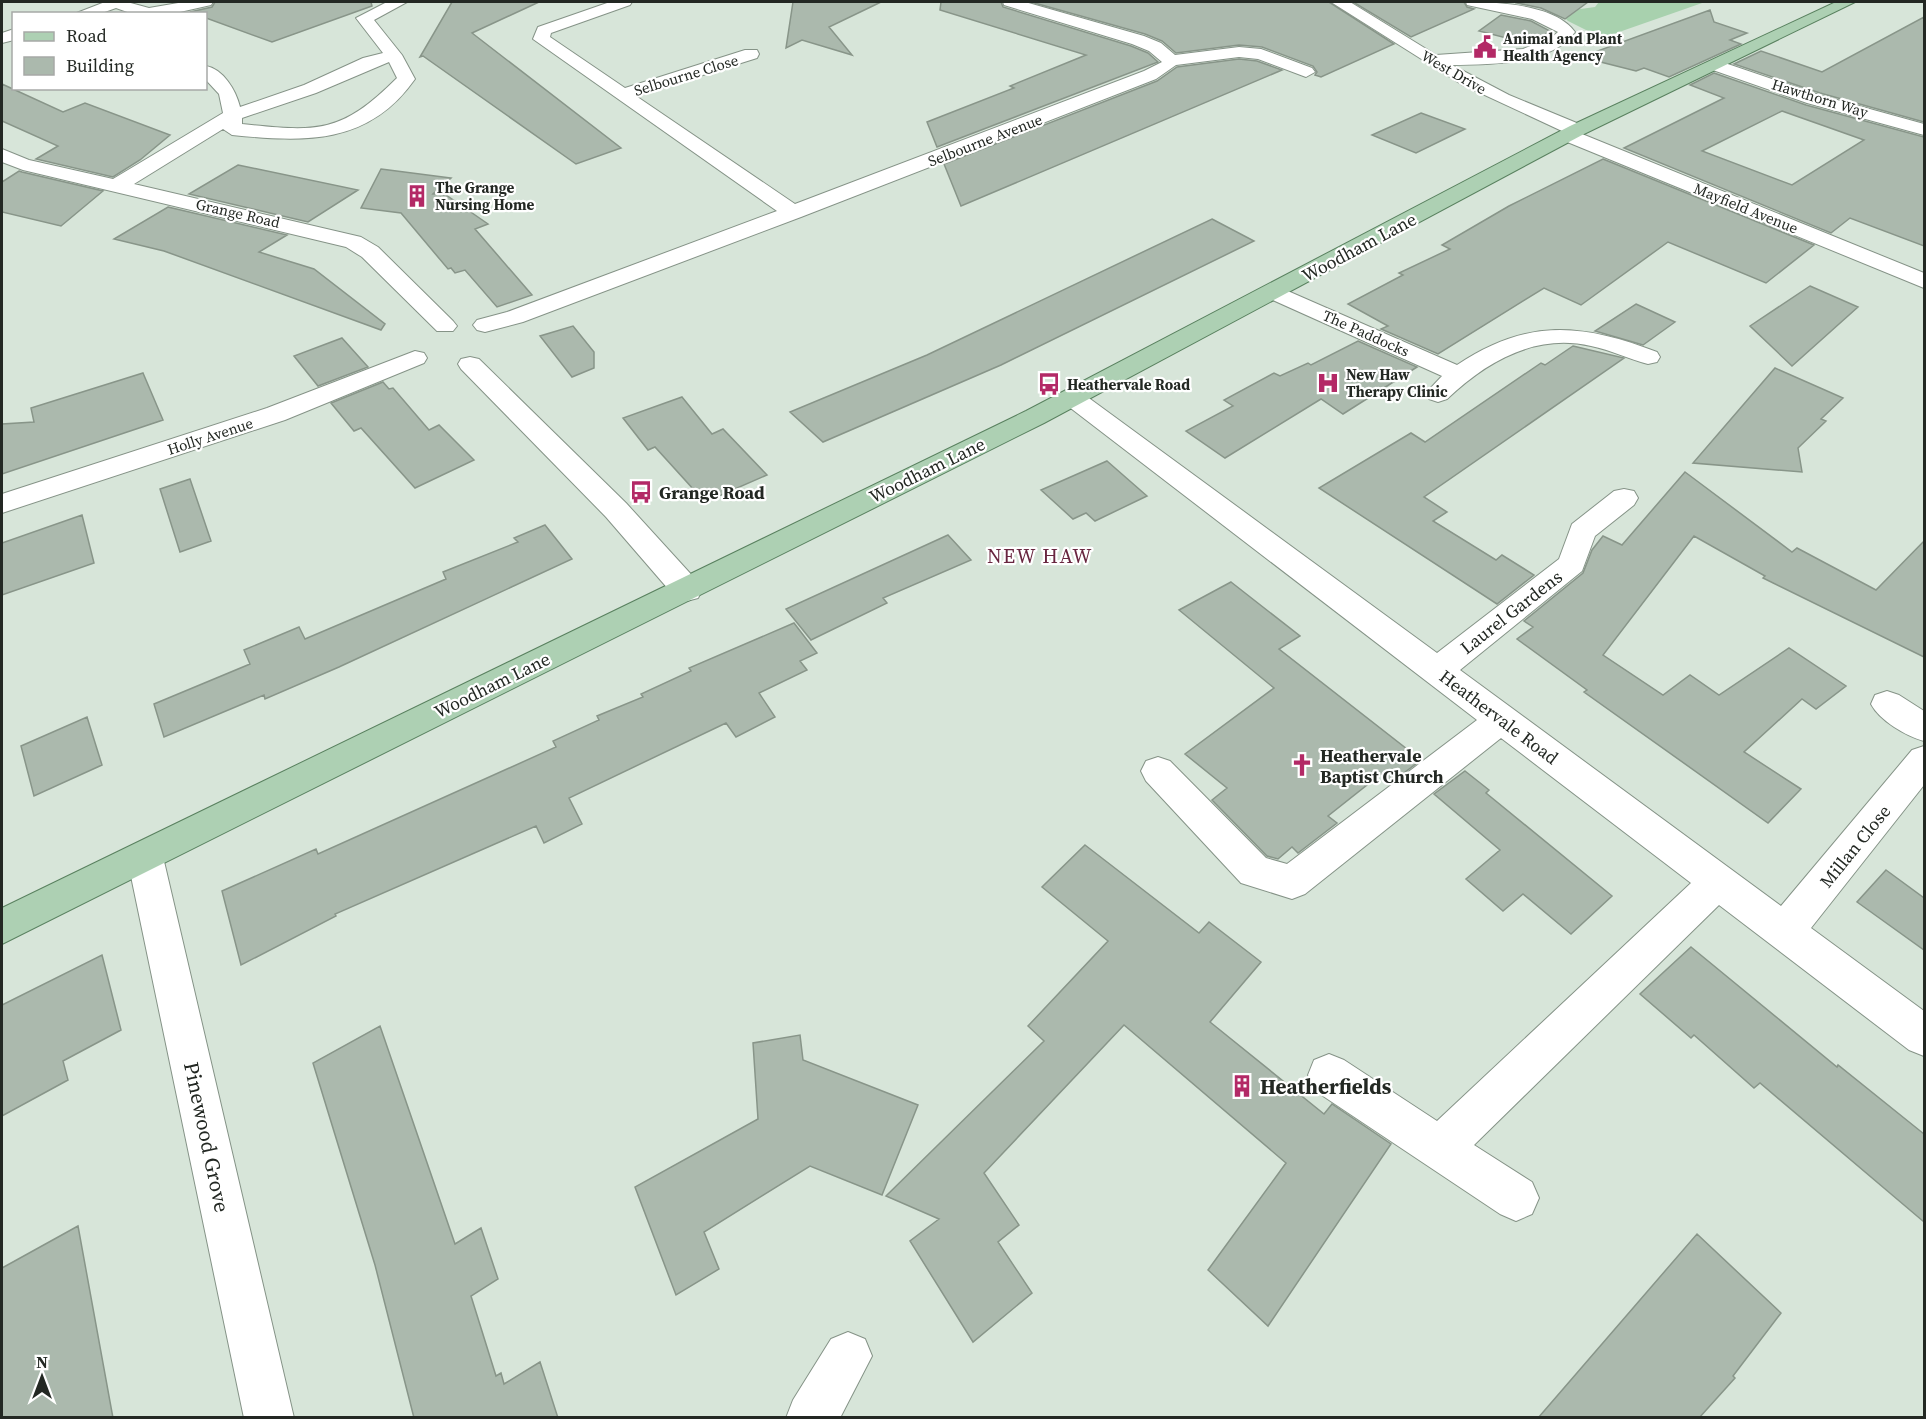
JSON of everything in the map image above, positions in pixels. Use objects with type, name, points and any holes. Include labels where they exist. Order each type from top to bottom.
[{"type":"main road","name":"Woodham Lane","points":[[2,927],[1073,398],[1572,132],[1847,2]]},
{"type":"street","points":[[88,12],[117,2],[147,12]]},
{"type":"street","points":[[155,12],[205,2]]},
{"type":"street","points":[[207,72],[228,92],[233,115],[232,129],[289,134],[332,131],[371,113],[406,79],[394,55],[364,18],[399,2]]},
{"type":"street","points":[[624,2],[556,24],[543,30],[540,35],[541,39],[794,213]]},
{"type":"street","points":[[1010,2],[1155,46],[1171,61]]},
{"type":"street","name":"West Drive","points":[[1339,2],[1361,13],[1432,60],[1514,106],[1572,132]]},
{"type":"street","points":[[1432,60],[1523,54],[1550,45],[1567,32],[1562,24],[1546,18],[1473,2]]},
{"type":"street","name":"Selbourne Avenue","points":[[464,354],[515,318],[1150,75],[1167,66],[1171,61],[1239,52],[1285,57],[1306,72]]},
{"type":"street","points":[[118,185],[233,115],[310,89],[369,62],[394,55]]},
{"type":"street","name":"Selbourne Close","points":[[622,95],[752,55]]},
{"type":"street","name":"Hawthorn Way","points":[[1716,64],[1813,99],[1924,130]]},
{"type":"street","name":"Mayfield Avenue","points":[[1572,132],[1924,281]]},
{"type":"street","name":"Grange Road","points":[[2,155],[29,165],[353,242],[370,252],[446,326]]},
{"type":"street","points":[[2,179],[29,165]]},
{"type":"street","name":"The Paddocks","points":[[1274,292],[1458,374]]},
{"type":"street","points":[[464,354],[473,322],[433,330],[416,344],[413,351],[464,354],[616,510],[687,590]]},
{"type":"street","points":[[1438,394],[1458,374],[1554,326],[1576,336],[1607,342],[1648,357]]},
{"type":"street","name":"Holly Avenue","points":[[2,504],[464,354]]},
{"type":"street","name":"Heathervale Road","points":[[1073,398],[1924,1036]]},
{"type":"street","name":"Laurel Gardens","points":[[1437,670],[1572,564],[1582,531],[1624,498]]},
{"type":"street","points":[[1887,704],[1924,728]]},
{"type":"street","points":[[1158,771],[1254,871],[1292,882],[1502,719]]},
{"type":"street","name":"Millan Close","points":[[1785,931],[1924,760]]},
{"type":"street","name":"Pinewood Grove","points":[[145,857],[269,1418]]},
{"type":"street","points":[[1440,1148],[1718,881]]},
{"type":"street","points":[[1329,1075],[1515,1198]]},
{"type":"street","points":[[811,1418],[848,1356]]},
{"type":"green space","points":[[1599,2],[1705,2],[1602,38],[1568,21],[1559,12],[1595,7]]},
{"type":"building","points":[[215,2],[371,2],[372,6],[272,42],[207,18],[207,12],[190,12],[212,7]]},
{"type":"building","points":[[452,2],[539,2],[472,33],[621,148],[576,164],[423,56],[420,57]]},
{"type":"building","points":[[793,2],[881,2],[829,27],[852,55],[802,40],[786,48]]},
{"type":"building","points":[[941,2],[1001,2],[1003,7],[1131,46],[1148,53],[1158,62],[937,147],[927,122],[1014,88],[1010,86],[1086,55],[940,10]]},
{"type":"building","points":[[1031,2],[1329,2],[1394,44],[1321,77],[1315,75],[1317,72],[1313,66],[1262,47],[1239,45],[1176,53],[1162,41],[1145,34]]},
{"type":"building","points":[[1353,2],[1464,2],[1467,7],[1474,9],[1411,37]]},
{"type":"building","points":[[1588,2],[1565,19],[1541,8],[1517,3]]},
{"type":"building","points":[[1710,10],[1714,22],[1747,33],[1730,40],[1741,44],[1669,77],[1644,68],[1636,71],[1581,57]]},
{"type":"building","points":[[1501,15],[1531,21],[1550,31],[1530,44],[1479,31]]},
{"type":"building","points":[[1924,17],[1924,122],[1820,93],[1734,64],[1761,51],[1822,72]]},
{"type":"building","points":[[1239,59],[1257,61],[1282,70],[961,206],[944,164],[1157,81],[1177,67]]},
{"type":"building","points":[[1714,73],[1806,105],[1924,137],[1924,246],[1850,218],[1831,233],[1624,148],[1724,98],[1690,85]],"holes":[[[1782,111],[1864,140],[1792,185],[1702,151]]]},
{"type":"building","points":[[2,84],[63,112],[85,103],[170,135],[140,160],[113,177],[36,159],[58,146],[2,121]]},
{"type":"building","points":[[1421,113],[1465,129],[1416,153],[1372,135]]},
{"type":"building","points":[[1603,159],[1814,245],[1766,283],[1668,242],[1581,305],[1544,288],[1438,354],[1381,329],[1388,326],[1348,304],[1403,275],[1399,273],[1450,249],[1442,245],[1509,206]]},
{"type":"building","points":[[238,165],[358,190],[308,222],[189,194]]},
{"type":"building","points":[[381,169],[451,178],[433,194],[446,195],[488,224],[475,229],[532,295],[497,307],[465,270],[455,273],[451,268],[448,269],[401,213],[361,208]]},
{"type":"building","points":[[19,171],[103,191],[61,226],[2,212],[2,182]]},
{"type":"building","points":[[168,207],[287,235],[259,252],[314,269],[385,324],[381,330],[164,251],[114,239]]},
{"type":"building","points":[[1212,219],[1254,241],[1001,365],[823,442],[790,412],[927,355]]},
{"type":"building","points":[[1810,286],[1858,307],[1792,366],[1750,326]]},
{"type":"building","points":[[1636,304],[1675,322],[1643,345],[1595,331]]},
{"type":"building","points":[[573,326],[594,352],[594,368],[572,377],[540,336]]},
{"type":"building","points":[[342,338],[368,367],[318,386],[294,356]]},
{"type":"building","points":[[1358,341],[1417,367],[1343,414],[1321,399],[1225,458],[1186,431],[1233,406],[1224,400],[1274,373],[1280,376],[1308,363],[1311,365]]},
{"type":"building","points":[[1573,346],[1624,358],[1424,497],[1447,512],[1433,521],[1496,560],[1502,555],[1534,575],[1497,604],[1319,488],[1411,433],[1425,442],[1541,363],[1545,365]]},
{"type":"building","points":[[1775,368],[1843,398],[1821,419],[1826,421],[1798,448],[1802,472],[1693,463]]},
{"type":"building","points":[[143,373],[163,420],[2,474],[2,424],[34,422],[31,408]]},
{"type":"building","points":[[383,382],[389,389],[393,388],[429,430],[439,425],[474,460],[415,488],[361,428],[354,431],[331,403]]},
{"type":"building","points":[[682,397],[712,434],[723,429],[767,475],[705,502],[655,447],[648,450],[623,418]]},
{"type":"building","points":[[1107,461],[1147,496],[1095,521],[1086,513],[1073,519],[1041,490]]},
{"type":"building","points":[[1685,472],[1792,552],[1797,548],[1876,590],[1924,541],[1924,657],[1763,578],[1765,576],[1694,536],[1603,655],[1663,695],[1690,675],[1719,695],[1789,648],[1846,686],[1816,709],[1802,699],[1744,752],[1801,789],[1768,823],[1584,692],[1587,690],[1517,639],[1533,627],[1524,621],[1583,573],[1592,550],[1603,536],[1622,545]]},
{"type":"building","points":[[190,479],[211,541],[180,552],[160,489]]},
{"type":"building","points":[[82,515],[94,563],[2,595],[2,543]]},
{"type":"building","points":[[545,525],[572,559],[339,667],[265,699],[264,695],[164,737],[154,704],[250,664],[244,650],[299,627],[305,639],[446,579],[443,572],[518,542],[514,538]]},
{"type":"building","points":[[948,535],[971,560],[883,598],[887,603],[811,640],[786,609]]},
{"type":"building","name":"Heathervale Baptist Church","points":[[1231,582],[1300,636],[1279,649],[1421,760],[1392,782],[1381,774],[1328,816],[1337,823],[1298,853],[1292,847],[1278,859],[1267,856],[1212,800],[1227,788],[1185,754],[1274,688],[1179,610]]},
{"type":"building","points":[[794,623],[817,653],[800,661],[807,670],[759,693],[775,717],[736,737],[726,723],[569,798],[582,824],[544,843],[536,826],[335,914],[336,916],[241,965],[222,891],[316,849],[318,854],[556,747],[553,741],[599,720],[597,716],[643,697],[641,694],[691,671],[689,668]]},
{"type":"building","points":[[87,717],[102,765],[34,796],[21,746]]},
{"type":"building","points":[[1465,771],[1489,790],[1486,793],[1612,896],[1571,934],[1523,894],[1503,911],[1466,879],[1500,850],[1434,794]]},
{"type":"building","name":"Heatherfields","points":[[1085,845],[1199,933],[1209,922],[1261,962],[1210,1022],[1324,1114],[1332,1104],[1391,1144],[1268,1326],[1208,1270],[1286,1163],[1124,1025],[984,1173],[1019,1225],[998,1242],[1032,1293],[973,1342],[910,1241],[939,1219],[886,1196],[1044,1041],[1028,1026],[1108,941],[1042,887]]},
{"type":"building","points":[[1886,870],[1924,898],[1924,950],[1857,902]]},
{"type":"building","points":[[1691,947],[1837,1067],[1838,1065],[1924,1134],[1924,1222],[1760,1083],[1754,1088],[1694,1035],[1691,1038],[1640,994]]},
{"type":"building","points":[[102,955],[121,1030],[63,1061],[68,1080],[2,1116],[2,1005]]},
{"type":"building","points":[[380,1026],[455,1244],[481,1228],[498,1279],[471,1296],[496,1376],[501,1373],[504,1384],[540,1362],[558,1418],[414,1418],[375,1265],[313,1063]]},
{"type":"building","points":[[800,1035],[803,1060],[918,1105],[882,1195],[810,1166],[704,1232],[719,1269],[676,1295],[635,1187],[758,1119],[753,1043]]},
{"type":"building","points":[[78,1226],[113,1418],[2,1418],[2,1268]]},
{"type":"building","points":[[1697,1234],[1781,1313],[1733,1376],[1735,1378],[1699,1418],[1538,1418]]},
{"type":"place","name":"Animal and Plant Health Agency","points":[[1485,47]]},
{"type":"place","name":"The Grange Nursing Home","points":[[417,196]]},
{"type":"place","name":"New Haw Therapy Clinic","points":[[1328,383]]},
{"type":"place","name":"Heathervale Road","points":[[1049,384]]},
{"type":"place","name":"Grange Road","points":[[641,492]]},
{"type":"place","name":"Heathervale Baptist Church","points":[[1302,765]]},
{"type":"place","name":"Heatherfields","points":[[1242,1086]]},
{"type":"district","name":"NEW HAW","points":[[1040,556]]}]
